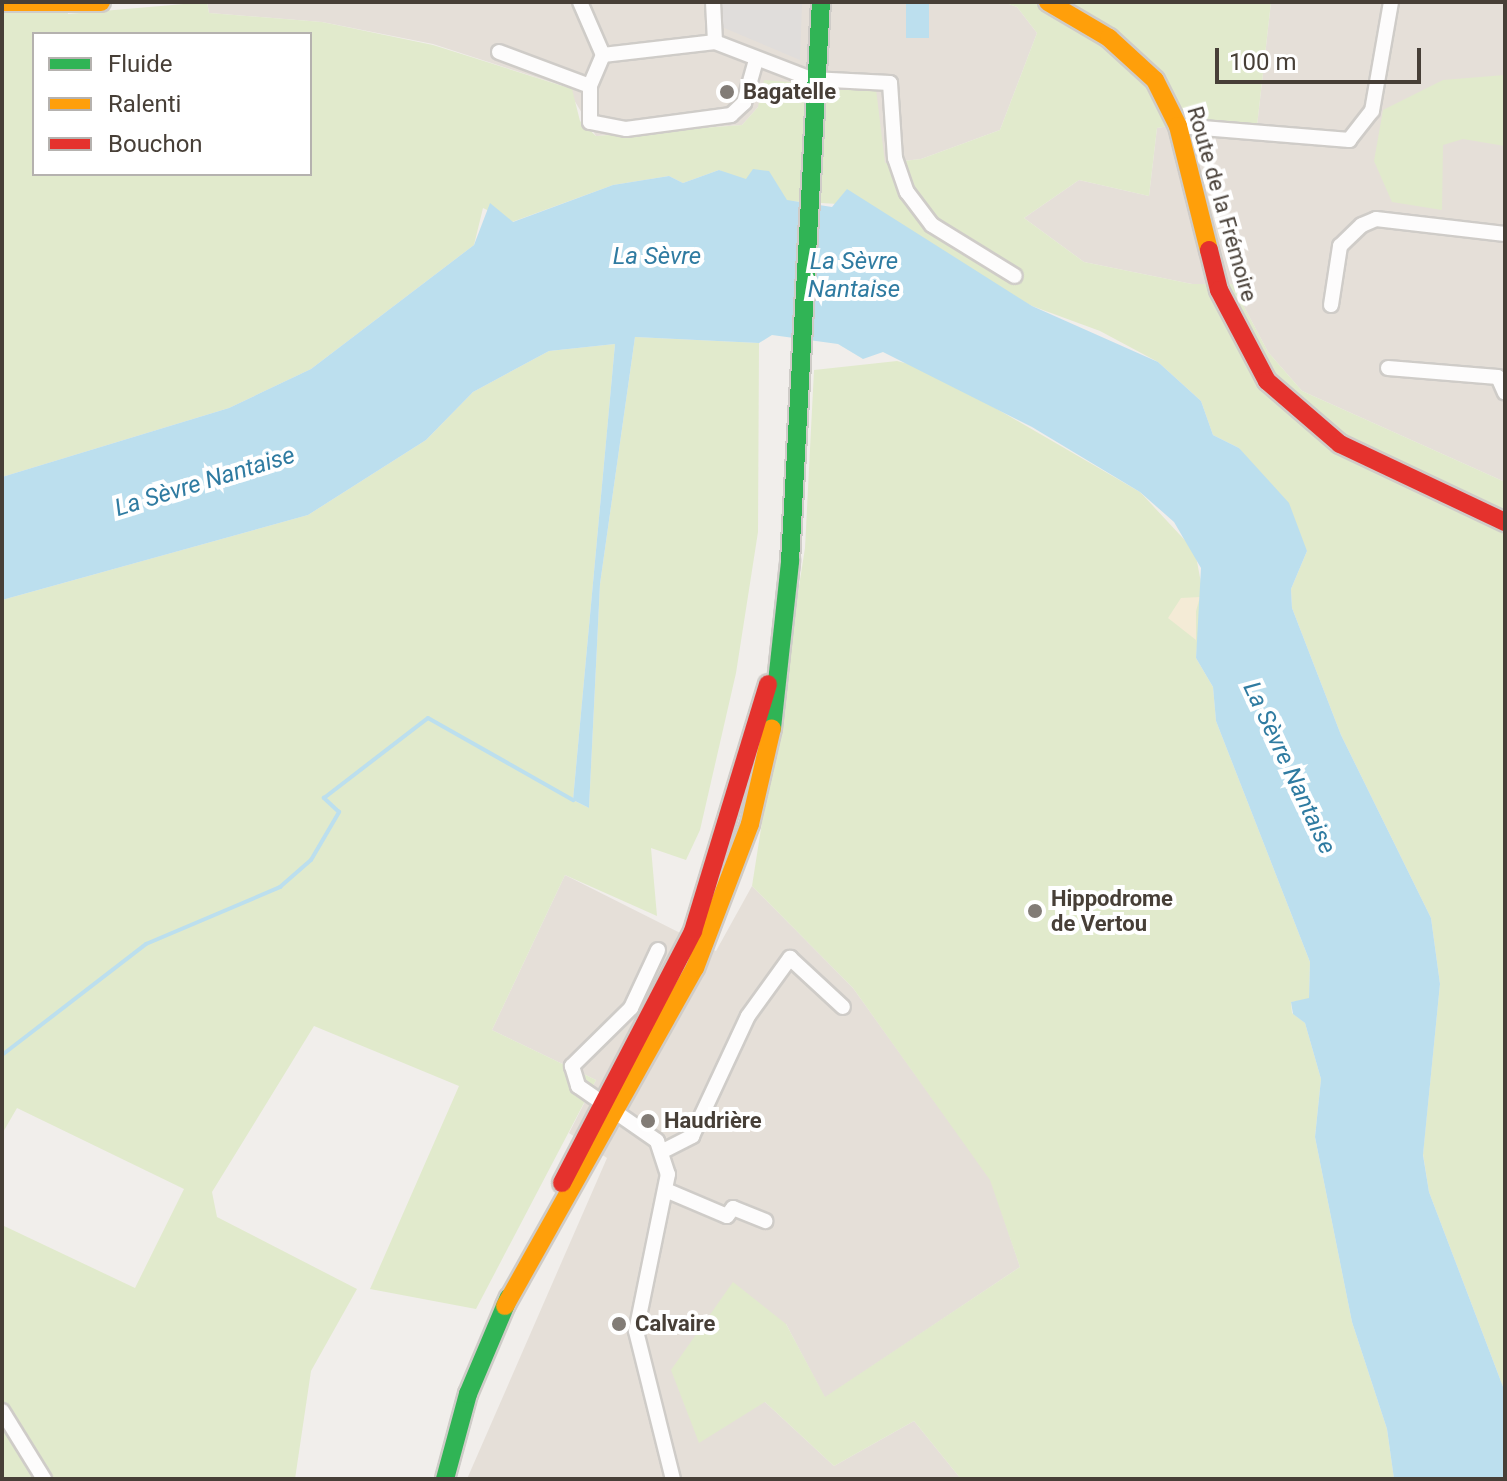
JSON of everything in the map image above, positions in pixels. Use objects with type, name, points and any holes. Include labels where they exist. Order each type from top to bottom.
[{"type":"street","points":[[2,2],[101,2]]},
{"type":"street","points":[[580,2],[603,55],[590,86],[589,114],[598,127],[693,122],[731,115],[744,103],[756,60]]},
{"type":"street","points":[[713,2],[715,42]]},
{"type":"street","points":[[445,1479],[468,1394],[505,1306],[612,1107],[695,968],[750,824],[772,731],[782,632],[804,360],[821,2]]},
{"type":"street","name":"Route de la Frémoire","points":[[1048,2],[1134,58],[1178,126],[1219,290],[1267,381],[1340,444],[1505,522]]},
{"type":"street","points":[[1178,126],[1349,140],[1372,111],[1391,2]]},
{"type":"street","points":[[603,55],[715,42],[756,60],[817,80],[890,83],[895,158],[907,192],[932,225],[1015,276]]},
{"type":"street","points":[[499,52],[590,86]]},
{"type":"street","points":[[1331,305],[1345,236],[1376,219],[1505,234]]},
{"type":"street","points":[[1388,368],[1498,377],[1505,393]]},
{"type":"street","points":[[612,1107],[667,991],[706,890],[782,632]]},
{"type":"street","points":[[658,950],[631,1008],[572,1066],[578,1086],[612,1107],[663,1151],[668,1191],[636,1331],[673,1479]]},
{"type":"street","points":[[663,1151],[692,1136],[748,1016],[790,958],[843,1007]]},
{"type":"street","points":[[668,1191],[727,1216],[733,1208],[765,1221]]},
{"type":"street","points":[[2,1411],[44,1479]]},
{"type":"shaded area","points":[[207,2],[1003,2],[1017,7],[1037,33],[1000,130],[921,159],[885,163],[758,107],[742,125],[596,136],[566,87],[433,44],[322,22],[209,13]]},
{"type":"shaded area","points":[[721,2],[802,2],[800,60],[722,27]]},
{"type":"shaded area","points":[[1271,2],[1505,2],[1505,482],[1302,391],[1268,352],[1232,284],[1192,284],[1084,262],[1024,218],[1079,180],[1149,196],[1157,128],[1207,120],[1257,126]]},
{"type":"shaded area","points":[[565,875],[716,951],[752,886],[853,988],[991,1180],[1020,1267],[825,1398],[786,1324],[765,1402],[834,1466],[914,1421],[961,1479],[467,1479],[607,1158],[569,1133],[596,1080],[492,1030]]},
{"type":"green space","points":[[2,2],[67,2],[68,14],[207,2],[209,13],[322,22],[433,45],[572,89],[580,121],[596,136],[742,125],[758,107],[764,80],[876,89],[885,163],[921,159],[1000,130],[1037,33],[1017,7],[1003,2],[1271,2],[1257,126],[1207,120],[1157,128],[1149,196],[1079,180],[1024,218],[1084,262],[1192,284],[1232,284],[1268,352],[1302,391],[1505,482],[1505,1392],[1429,1192],[1423,1154],[1440,984],[1431,918],[1341,735],[1292,608],[1291,589],[1307,551],[1239,448],[1213,435],[1201,401],[1158,362],[1100,331],[1032,306],[838,204],[787,201],[719,170],[683,183],[669,176],[613,185],[512,222],[483,208],[474,245],[311,369],[229,408],[2,477]]},
{"type":"green space","points":[[1505,75],[1505,146],[1463,139],[1443,145],[1442,210],[1392,202],[1374,161],[1383,110],[1443,80]]},
{"type":"green space","points":[[635,337],[759,343],[758,532],[736,673],[700,830],[686,860],[651,848],[657,916],[565,875],[492,1030],[596,1080],[476,1309],[370,1289],[459,1086],[314,1026],[212,1192],[217,1217],[357,1289],[311,1371],[295,1479],[2,1479],[2,1225],[135,1288],[184,1189],[17,1108],[2,1134],[2,600],[308,515],[426,440],[473,392],[549,351],[615,344],[573,800],[589,808],[600,584]]},
{"type":"green space","name":"Hippodrome de Vertou","points":[[897,361],[928,369],[1140,492],[1195,551],[1202,588],[1196,658],[1213,687],[1216,721],[1310,962],[1309,999],[1291,1002],[1292,1013],[1305,1023],[1321,1079],[1315,1137],[1352,1322],[1387,1429],[1394,1479],[961,1479],[914,1421],[834,1466],[765,1402],[699,1443],[671,1370],[733,1282],[786,1324],[825,1397],[1020,1267],[990,1180],[853,988],[752,886],[805,548],[814,370]]},
{"type":"sand","points":[[1200,597],[1196,611],[1196,640],[1168,618],[1181,598]]},
{"type":"water","points":[[906,2],[929,2],[929,38],[906,38]]},
{"type":"water","points":[[753,169],[769,171],[787,200],[832,207],[847,189],[1032,306],[1158,362],[1201,401],[1213,435],[1239,448],[1289,503],[1307,551],[1291,589],[1292,608],[1341,735],[1431,918],[1440,984],[1423,1155],[1429,1192],[1505,1392],[1505,1479],[1394,1479],[1387,1429],[1352,1322],[1315,1137],[1321,1079],[1305,1023],[1293,1014],[1291,1002],[1309,998],[1310,962],[1216,721],[1213,687],[1196,658],[1201,568],[1174,522],[1140,492],[1032,427],[883,352],[863,359],[838,344],[772,335],[759,343],[635,337],[600,584],[589,808],[573,800],[615,344],[549,351],[473,392],[426,440],[308,515],[2,600],[2,477],[229,408],[311,369],[474,245],[490,203],[513,222],[613,185],[669,176],[683,183],[719,170],[746,179]]},
{"type":"waterway","points":[[2,1055],[146,944],[280,887],[311,860],[339,812],[324,798],[428,718],[573,800]]},
{"type":"traffic: fast","points":[[772,728],[790,561],[821,2]]},
{"type":"traffic: fast","points":[[445,1479],[468,1394],[509,1297]]},
{"type":"traffic: slow","points":[[2,2],[101,2]]},
{"type":"traffic: slow","points":[[1048,2],[1109,38],[1155,80],[1178,126],[1209,250]]},
{"type":"traffic: slow","points":[[505,1306],[695,968],[750,824],[772,728]]},
{"type":"traffic: jam","points":[[1209,250],[1219,290],[1267,381],[1340,444],[1505,522]]},
{"type":"traffic: jam","points":[[562,1183],[693,931],[768,684]]},
{"type":"place","name":"Bagatelle","points":[[727,92]]},
{"type":"place","name":"Hippodrome de Vertou","points":[[1035,911]]},
{"type":"place","name":"Haudrière","points":[[648,1121]]},
{"type":"place","name":"Calvaire","points":[[619,1324]]},
{"type":"water label","name":"La Sèvre","points":[[657,257]]},
{"type":"water label","name":"La Sèvre Nantaise","points":[[854,276]]},
{"type":"water label","name":"La Sèvre Nantaise","points":[[205,482]]},
{"type":"water label","name":"La Sèvre Nantaise","points":[[1289,768]]}]
